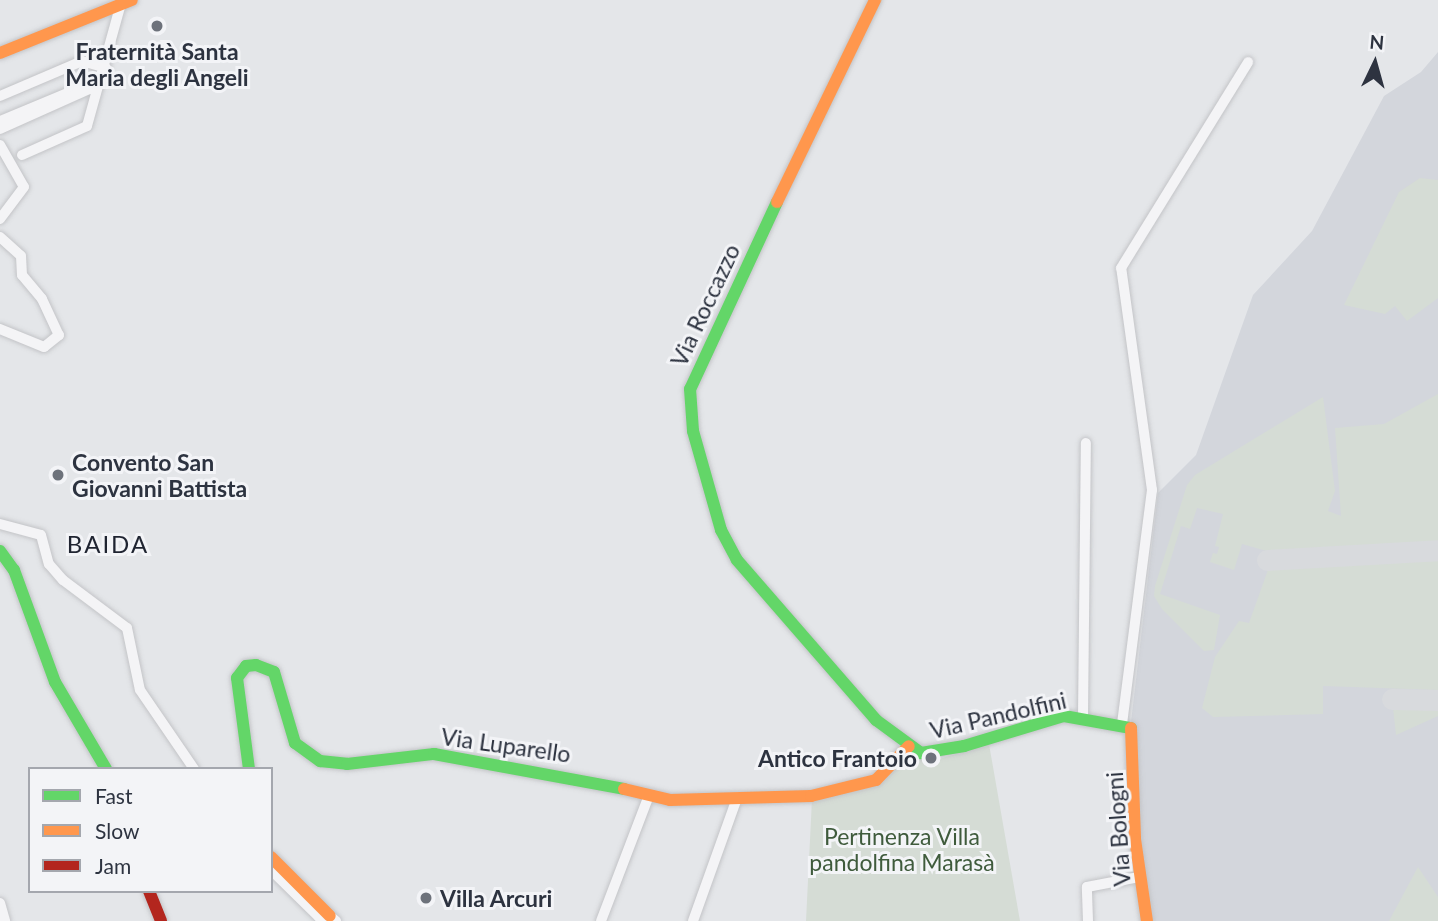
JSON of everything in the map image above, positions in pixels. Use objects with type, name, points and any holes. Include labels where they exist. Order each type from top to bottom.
[{"type":"street","name":"Via Roccazzo","points":[[875,0],[837,72],[701,363],[690,389],[690,407],[728,545],[876,720],[909,746]]},
{"type":"street","points":[[0,53],[127,2]]},
{"type":"street","points":[[22,155],[87,126],[92,90],[106,68],[127,2]]},
{"type":"street","points":[[0,96],[82,61],[106,68]]},
{"type":"street","points":[[1122,724],[1152,490],[1121,268],[1248,62]]},
{"type":"street","points":[[0,121],[82,87],[92,90]]},
{"type":"street","points":[[0,128],[92,90]]},
{"type":"street","points":[[0,145],[24,187],[0,219]]},
{"type":"street","points":[[0,237],[21,256],[22,275],[42,299],[59,335],[44,347],[0,329]]},
{"type":"street","points":[[1083,717],[1086,443]]},
{"type":"street","points":[[0,523],[41,535],[49,564],[63,580],[127,628],[140,690],[193,767]]},
{"type":"street","points":[[0,551],[14,570],[55,682],[105,767]]},
{"type":"street","name":"Via Luparello","points":[[249,767],[237,678],[246,666],[256,664],[274,672],[295,743],[320,761],[347,764],[445,755],[572,776],[670,800],[811,796],[859,786],[876,780],[909,746]]},
{"type":"street","name":"Via Pandolfini","points":[[909,746],[932,754],[1064,716],[1122,724],[1134,734]]},
{"type":"street","name":"Via Bologni","points":[[1134,734],[1139,877],[1147,921]]},
{"type":"street","points":[[601,921],[649,795]]},
{"type":"street","points":[[693,921],[737,798]]},
{"type":"street","points":[[273,859],[333,918]]},
{"type":"street","points":[[273,872],[319,917],[333,918]]},
{"type":"street","points":[[1088,921],[1087,887],[1139,877]]},
{"type":"street","points":[[150,893],[161,921]]},
{"type":"street","points":[[0,903],[5,921]]},
{"type":"shaded area","points":[[1438,52],[1438,921],[1151,921],[1140,853],[1131,722],[1158,493],[1196,455],[1253,295],[1312,231],[1384,96],[1421,72]]},
{"type":"green space","points":[[1420,178],[1438,180],[1438,298],[1407,321],[1395,306],[1385,314],[1344,305],[1399,192]]},
{"type":"green space","points":[[1438,394],[1438,545],[1277,554],[1242,544],[1234,570],[1210,562],[1219,547],[1215,546],[1223,514],[1197,508],[1190,529],[1181,526],[1160,594],[1220,615],[1214,650],[1204,651],[1162,609],[1154,596],[1155,586],[1187,485],[1195,475],[1323,397],[1335,491],[1328,511],[1341,516],[1335,428],[1384,424]]},
{"type":"green space","points":[[1438,556],[1438,690],[1323,686],[1323,714],[1213,717],[1202,708],[1215,657],[1239,621],[1249,623],[1269,567]]},
{"type":"green space","points":[[1398,703],[1438,704],[1438,716],[1396,735],[1393,708]]},
{"type":"green space","name":"Pertinenza Villa pandolfina Marasà","points":[[989,744],[1020,921],[806,921],[812,799],[859,789],[904,756],[936,760]]},
{"type":"green space","points":[[1418,867],[1438,897],[1438,921],[1389,921]]},
{"type":"taxiway","points":[[1267,560],[1438,550]]},
{"type":"taxiway","points":[[1392,699],[1438,700]]},
{"type":"traffic: fast","points":[[777,202],[690,389],[693,431],[721,530],[737,560],[876,720],[921,753],[964,746],[1064,716],[1131,728]]},
{"type":"traffic: fast","points":[[0,551],[14,570],[55,682],[105,767]]},
{"type":"traffic: fast","points":[[249,767],[237,678],[246,666],[256,665],[274,672],[295,743],[320,761],[347,764],[434,754],[624,789]]},
{"type":"traffic: slow","points":[[0,53],[132,0]]},
{"type":"traffic: slow","points":[[777,202],[875,0]]},
{"type":"traffic: slow","points":[[1131,728],[1135,839],[1147,921]]},
{"type":"traffic: slow","points":[[624,789],[670,800],[811,796],[876,780],[909,746]]},
{"type":"traffic: slow","points":[[273,859],[330,916]]},
{"type":"traffic: jam","points":[[150,893],[161,921]]},
{"type":"place","name":"Fraternità Santa Maria degli Angeli","points":[[157,26]]},
{"type":"place","name":"Convento San Giovanni Battista","points":[[58,475]]},
{"type":"place","name":"Antico Frantoio","points":[[931,758]]},
{"type":"place","name":"Villa Arcuri","points":[[426,898]]},
{"type":"district","name":"BAIDA","points":[[108,544]]}]
